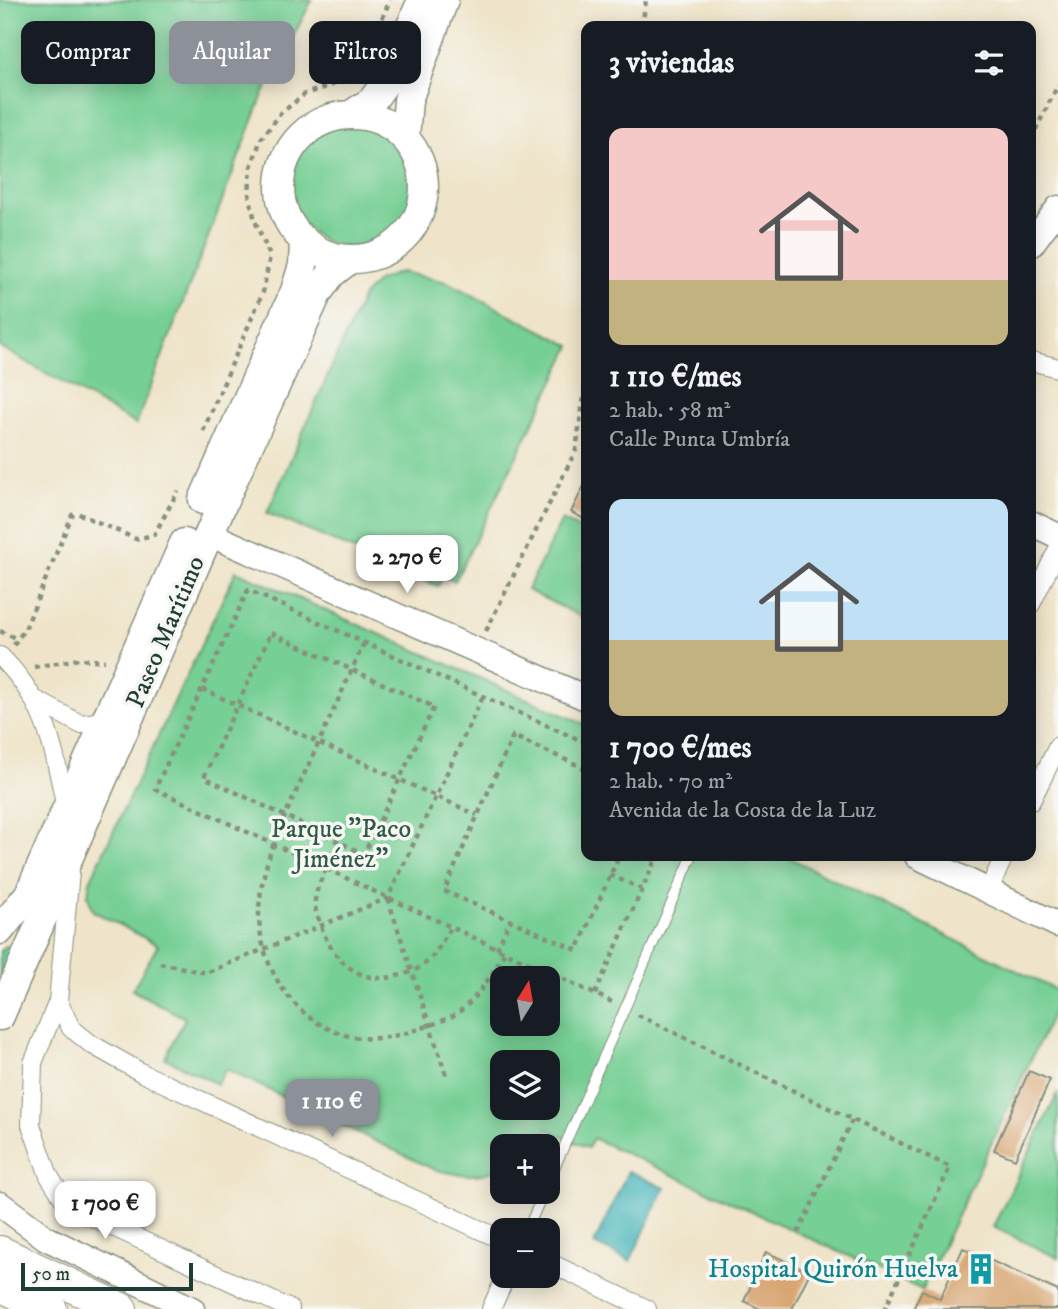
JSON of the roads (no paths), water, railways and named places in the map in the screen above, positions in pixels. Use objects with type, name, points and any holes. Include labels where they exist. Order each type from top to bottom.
[{"type":"highway","points":[[0,1252],[121,1309]]},
{"type":"highway","points":[[0,1285],[51,1309]]},
{"type":"main road","points":[[351,115],[372,101],[388,79],[422,0]]},
{"type":"main road","points":[[405,138],[408,100],[444,0]]},
{"type":"main road","points":[[351,115],[372,117],[405,138],[419,158],[425,181],[423,205],[412,227],[396,245],[374,256],[350,259],[317,250],[303,240],[288,220],[281,197],[281,173],[290,150],[306,131],[327,119],[351,115]]},
{"type":"main road","name":"Paseo Marítimo","points":[[0,930],[29,894],[295,291],[303,265],[303,240]]},
{"type":"main road","name":"Paseo Marítimo","points":[[0,1016],[209,534],[317,294],[331,274],[350,259]]},
{"type":"street","points":[[1036,238],[1058,208]]},
{"type":"street","points":[[1036,362],[1058,368]]},
{"type":"street","points":[[1036,525],[1058,536]]},
{"type":"street","points":[[209,534],[581,696]]},
{"type":"street","points":[[1036,594],[1058,549]]},
{"type":"street","points":[[0,656],[15,671],[36,700],[54,751],[66,808]]},
{"type":"street","points":[[36,700],[80,724],[105,721]]},
{"type":"street","points":[[1036,791],[1058,746]]},
{"type":"street","points":[[72,851],[58,1000],[33,1063],[30,1125],[49,1176],[68,1206],[290,1309]]},
{"type":"street","points":[[927,861],[1058,925]]},
{"type":"street","points":[[988,891],[1002,861]]},
{"type":"street","points":[[58,1000],[71,1028],[91,1044],[144,1074],[490,1234]]},
{"type":"street","points":[[0,1204],[46,1238],[192,1309]]},
{"type":"street","points":[[560,1268],[647,1309]]},
{"type":"street","points":[[491,1309],[501,1288]]},
{"type":"lane","points":[[560,1156],[690,861]]},
{"type":"water","points":[[628,1171],[665,1188],[630,1261],[594,1244]]},
{"type":"place","name":"Hospital Quirón Huelva","points":[[981,1269]]},
{"type":"park label","name":"Parque \"Paco Jiménez\"","points":[[341,844]]}]
